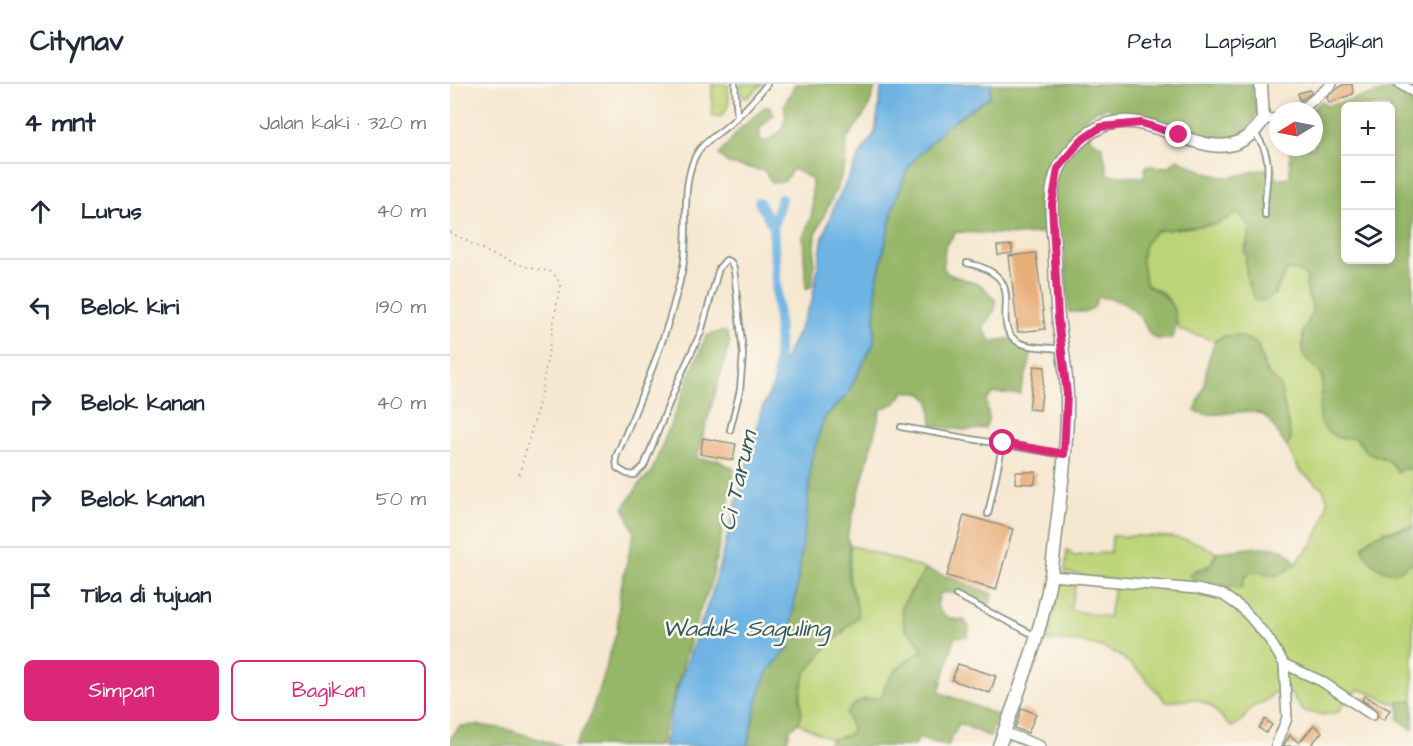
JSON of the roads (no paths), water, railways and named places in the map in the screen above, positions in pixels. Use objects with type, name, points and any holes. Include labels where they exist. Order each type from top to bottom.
[{"type":"street","points":[[999,746],[1036,636],[1052,576],[1064,454],[1067,395],[1055,286],[1052,204],[1058,169],[1068,154],[1092,131],[1124,123],[1147,124],[1210,146],[1233,146],[1244,141],[1263,120],[1261,84]]},
{"type":"street","points":[[1311,102],[1332,84]]},
{"type":"street","points":[[1400,84],[1413,92]]},
{"type":"street","points":[[1263,120],[1269,119]]},
{"type":"street","points":[[1052,576],[1196,589],[1223,595],[1243,609],[1263,632],[1284,664],[1287,718],[1276,746]]},
{"type":"street","points":[[1284,664],[1321,681],[1372,715]]},
{"type":"street","points":[[1004,732],[1040,746]]},
{"type":"lane","points":[[735,84],[737,116]]},
{"type":"lane","points":[[730,430],[740,390],[743,354],[734,268],[731,262],[726,260],[719,268],[701,332],[679,379],[644,466],[634,474],[627,474],[618,468],[616,457],[664,341],[680,277],[687,241],[687,181],[694,157],[701,146],[737,116],[767,84]]},
{"type":"lane","points":[[1254,132],[1263,143],[1269,163],[1265,216]]},
{"type":"lane","points":[[967,263],[988,268],[999,275],[1005,298],[1008,329],[1014,339],[1020,343],[1063,349]]},
{"type":"lane","points":[[901,427],[1064,454]]},
{"type":"lane","points":[[988,514],[1003,443]]},
{"type":"lane","points":[[956,596],[1036,636]]},
{"type":"water","name":"Waduk Saguling","points":[[882,84],[991,84],[990,96],[944,128],[909,166],[894,205],[876,285],[874,343],[846,396],[824,418],[811,461],[807,512],[788,649],[768,671],[759,694],[747,746],[663,746],[676,692],[712,593],[761,411],[812,301],[823,237],[835,204],[861,153],[875,133]]},
{"type":"waterway","points":[[777,389],[779,336],[773,226],[781,199]]},
{"type":"waterway","points":[[759,202],[773,226]]},
{"type":"water label","name":"Ci Tarum","points":[[738,481]]}]
